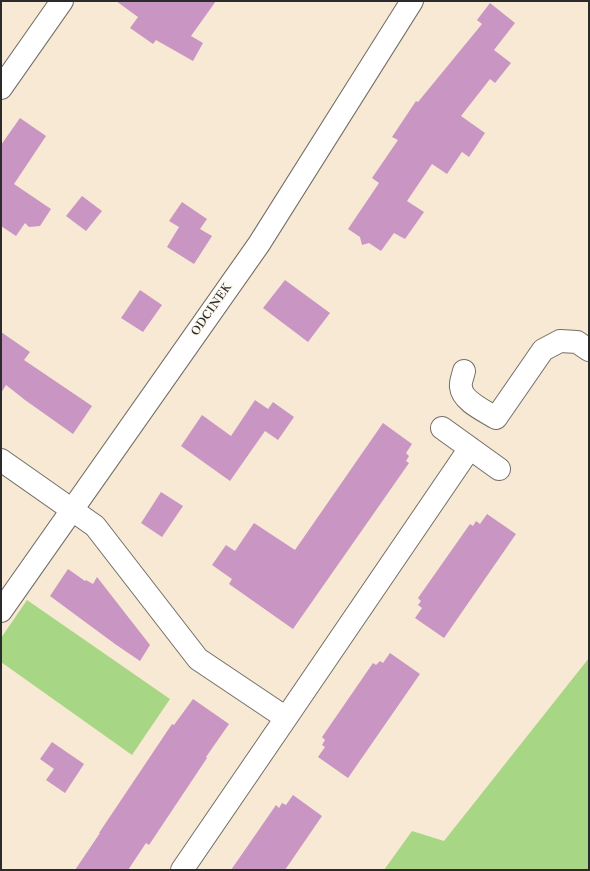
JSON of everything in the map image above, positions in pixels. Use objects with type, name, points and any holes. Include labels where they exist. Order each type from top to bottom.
[{"type":"street","points":[[1,88],[62,1]]},
{"type":"street","name":"ODCINEK","points":[[1,611],[259,244],[412,1]]},
{"type":"street","points":[[464,371],[460,386],[467,400],[496,418],[543,350],[560,341],[577,342],[589,350]]},
{"type":"street","points":[[442,428],[499,469]]},
{"type":"street","points":[[182,870],[470,448]]},
{"type":"street","points":[[1,460],[95,526],[198,659],[286,718]]},
{"type":"green space","points":[[27,600],[170,699],[132,755],[1,662],[1,638]]},
{"type":"green space","points":[[589,658],[589,870],[384,870],[412,831],[444,841]]},
{"type":"building","points":[[116,1],[216,1],[191,36],[203,43],[193,61],[156,40],[153,44],[130,28],[138,17]]},
{"type":"building","points":[[490,3],[515,23],[494,50],[511,63],[495,83],[490,79],[461,116],[485,133],[469,157],[462,152],[447,174],[432,164],[407,201],[424,212],[405,239],[394,233],[381,251],[369,243],[362,245],[360,237],[348,229],[379,183],[372,178],[398,140],[392,137],[416,101],[418,102],[482,24],[477,20]]},
{"type":"building","points":[[20,118],[46,136],[14,184],[51,209],[40,226],[29,227],[25,223],[16,236],[1,226],[1,145]]},
{"type":"building","points":[[82,196],[102,211],[86,231],[66,216]]},
{"type":"building","points":[[182,202],[207,219],[200,229],[212,236],[194,264],[167,247],[179,227],[169,221]]},
{"type":"building","points":[[285,280],[330,313],[308,342],[263,308]]},
{"type":"building","points":[[140,290],[162,305],[143,332],[121,318]]},
{"type":"building","points":[[1,332],[30,352],[24,360],[92,406],[73,434],[6,385],[1,393]]},
{"type":"building","points":[[255,400],[268,409],[273,402],[294,417],[278,440],[265,431],[230,481],[181,446],[202,415],[231,436]]},
{"type":"building","points":[[383,423],[412,444],[406,453],[409,456],[406,461],[409,463],[293,629],[229,584],[232,579],[212,565],[226,545],[235,551],[254,523],[295,550]]},
{"type":"building","points":[[161,492],[183,506],[162,537],[141,523]]},
{"type":"building","points":[[487,514],[516,534],[444,638],[415,618],[422,608],[418,605],[421,601],[418,598],[470,524],[473,526],[476,521],[480,524]]},
{"type":"building","points":[[68,569],[85,581],[86,580],[93,584],[97,577],[150,645],[140,661],[50,596]]},
{"type":"building","points":[[390,653],[420,674],[348,778],[318,757],[325,747],[322,745],[325,740],[322,737],[373,663],[376,665],[380,661],[383,663]]},
{"type":"building","points":[[193,699],[229,724],[149,845],[146,843],[128,870],[75,870],[172,724],[174,725]]},
{"type":"building","points":[[52,742],[84,764],[65,793],[46,780],[54,769],[40,759]]},
{"type":"building","points":[[293,795],[322,816],[285,870],[231,870],[276,805],[279,808],[282,803],[286,805]]}]
